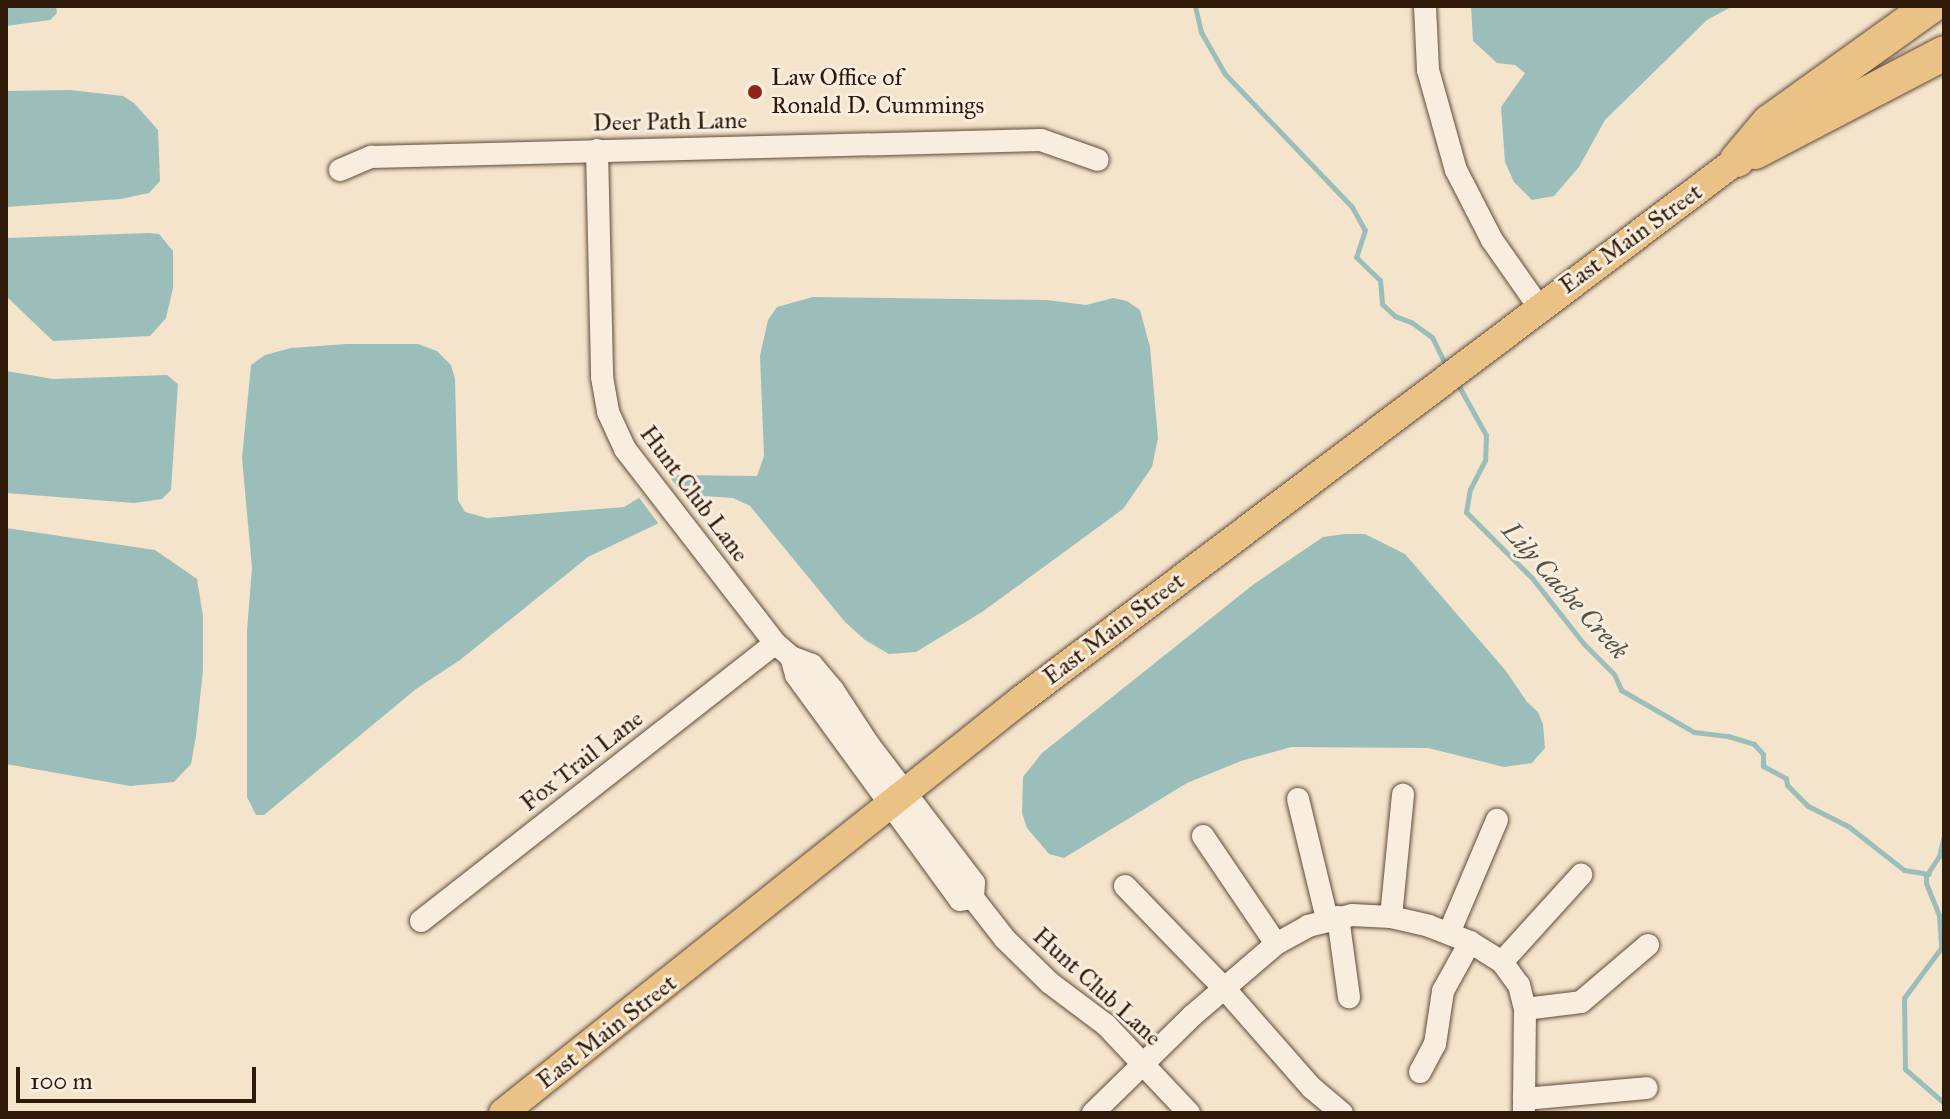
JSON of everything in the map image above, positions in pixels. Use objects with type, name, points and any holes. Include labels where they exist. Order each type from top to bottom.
[{"type":"highway","points":[[1737,160],[1769,122],[1931,6]]},
{"type":"highway","points":[[1737,160],[1944,53]]},
{"type":"main road","name":"East Main Street","points":[[518,1108],[646,1001],[1056,673],[1737,160]]},
{"type":"street","points":[[1425,6],[1428,70],[1456,170],[1492,240],[1539,307]]},
{"type":"street","name":"Deer Path Lane","points":[[340,170],[371,157],[1041,140],[1098,160]]},
{"type":"street","name":"Hunt Club Lane","points":[[597,150],[604,394],[616,434],[643,475],[783,650],[796,675],[898,800],[960,900],[973,898],[1026,961],[1106,1025],[1189,1113]]},
{"type":"street","name":"Fox Trail Lane","points":[[421,921],[783,650]]},
{"type":"street","points":[[1391,917],[1403,795]]},
{"type":"street","points":[[1298,799],[1332,918],[1349,997]]},
{"type":"street","points":[[1420,1072],[1435,1044],[1443,991],[1497,820]]},
{"type":"street","points":[[1203,836],[1276,944]]},
{"type":"street","points":[[1502,962],[1581,875]]},
{"type":"street","points":[[1125,886],[1224,988],[1312,1088],[1342,1113]]},
{"type":"street","points":[[1093,1113],[1224,988],[1276,944],[1332,918],[1391,917],[1460,938],[1502,962],[1519,985],[1525,1009],[1524,1106],[1647,1088]]},
{"type":"street","points":[[1525,1009],[1581,1002],[1648,945]]},
{"type":"water","points":[[6,6],[56,6],[57,13],[50,20],[6,26]]},
{"type":"water","points":[[1471,6],[1733,6],[1707,20],[1605,120],[1579,167],[1554,196],[1532,200],[1514,182],[1505,162],[1501,107],[1525,73],[1515,65],[1497,63],[1473,41]]},
{"type":"water","points":[[70,90],[123,96],[134,103],[158,130],[160,181],[149,193],[121,199],[6,207],[6,91]]},
{"type":"water","points":[[159,234],[173,251],[173,288],[166,318],[150,336],[53,341],[7,297],[6,238]]},
{"type":"water","points":[[813,297],[1047,300],[1086,305],[1113,298],[1127,301],[1140,310],[1150,347],[1158,438],[1152,467],[1123,509],[982,612],[916,652],[889,654],[865,640],[845,622],[750,506],[733,498],[703,496],[659,523],[588,557],[460,660],[416,689],[264,815],[256,815],[247,797],[247,630],[252,568],[242,458],[251,365],[265,355],[291,348],[418,344],[437,351],[451,365],[455,379],[458,500],[465,512],[487,518],[624,507],[677,475],[757,476],[764,456],[760,356],[768,320],[777,307]]},
{"type":"water","points":[[6,371],[53,379],[167,375],[178,384],[171,490],[162,499],[134,503],[6,493]]},
{"type":"water","points":[[6,528],[155,550],[197,579],[203,616],[203,670],[196,736],[191,764],[174,782],[130,786],[6,764]]},
{"type":"water","points":[[1365,534],[1405,554],[1506,671],[1527,702],[1538,712],[1543,724],[1545,748],[1532,763],[1504,767],[1428,748],[1291,747],[1241,761],[1187,783],[1064,858],[1049,854],[1027,828],[1022,813],[1023,777],[1042,753],[1254,584],[1323,537]]},
{"type":"pier","points":[[669,476],[692,506],[662,529],[639,498]]},
{"type":"waterway","name":"Lily Cache Creek","points":[[1195,6],[1201,32],[1225,74],[1352,207],[1365,230],[1356,257],[1380,280],[1382,304],[1395,316],[1411,322],[1432,337],[1446,366]]},
{"type":"waterway","name":"Lily Cache Creek","points":[[1456,381],[1486,435],[1485,460],[1470,489],[1466,512],[1532,578],[1584,644],[1614,674],[1621,690],[1694,732],[1728,736],[1754,744],[1763,754],[1763,766],[1786,778],[1787,785],[1808,806],[1848,826],[1904,870],[1929,874]]},
{"type":"waterway","name":"Lily Cache Creek","points":[[1944,835],[1939,856],[1926,876],[1939,916],[1941,948],[1904,998],[1905,1069],[1944,1103]]},
{"type":"place","name":"Law Office of Ronald D. Cummings","points":[[755,92]]}]
